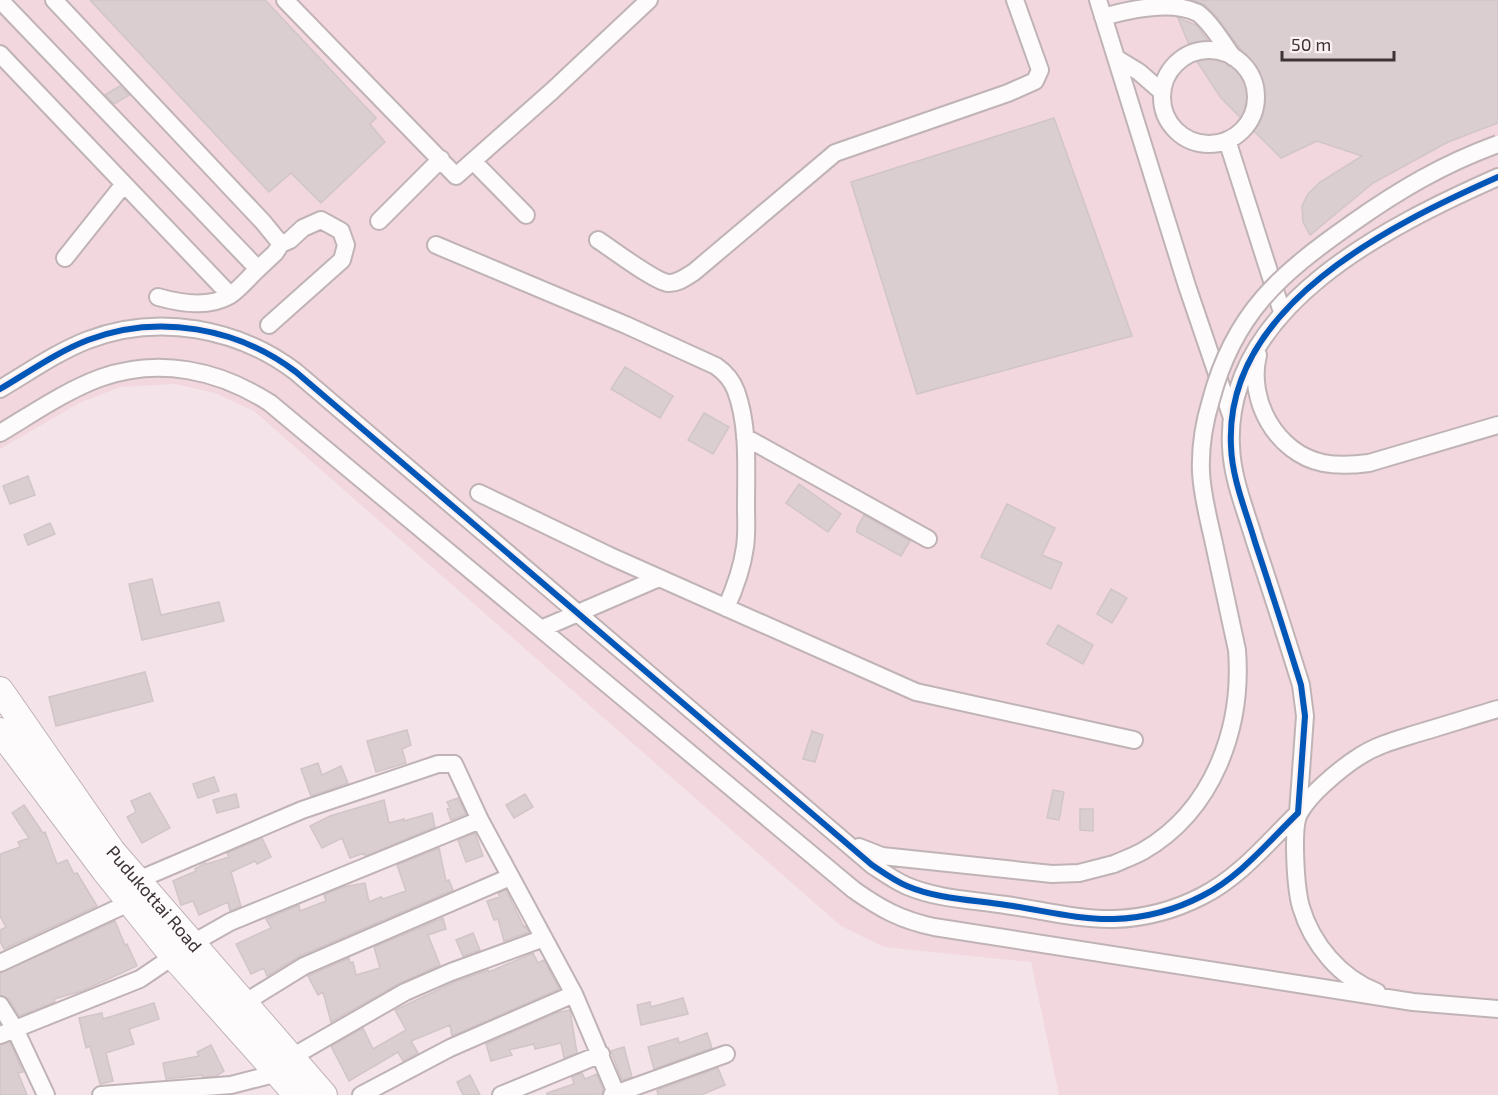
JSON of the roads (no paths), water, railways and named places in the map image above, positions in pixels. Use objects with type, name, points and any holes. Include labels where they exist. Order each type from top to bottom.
[{"type":"highway","name":"Pudukottai Road","points":[[0,690],[112,850],[135,891],[183,950],[285,1065],[324,1095]]},
{"type":"highway","name":"Pudukottai Road","points":[[1,734],[105,871],[135,891]]},
{"type":"highway","name":"Pudukottai Road","points":[[183,950],[244,1003],[285,1065],[297,1095]]},
{"type":"street","points":[[0,0],[258,269]]},
{"type":"street","points":[[54,0],[263,222],[281,244]]},
{"type":"street","points":[[285,0],[456,176],[552,91],[649,0]]},
{"type":"street","points":[[598,240],[667,283],[682,280],[835,153],[1008,93],[1035,81],[1040,70],[1015,0]]},
{"type":"street","points":[[1098,0],[1187,286],[1231,416]]},
{"type":"street","points":[[1103,17],[1142,6],[1169,4],[1186,6],[1198,14],[1233,57],[1244,66],[1252,79],[1256,93],[1255,107],[1249,121],[1240,133],[1227,140],[1211,144],[1195,142],[1181,135],[1166,116],[1162,92],[1167,77],[1176,64],[1190,55],[1211,51],[1233,57]]},
{"type":"street","points":[[0,54],[230,295]]},
{"type":"street","points":[[1116,58],[1139,72],[1162,92]]},
{"type":"street","points":[[1227,140],[1278,316],[1264,339],[1257,359],[1256,379],[1259,400],[1272,429],[1282,440],[1308,458],[1323,463],[1354,465],[1498,425]]},
{"type":"street","points":[[832,831],[863,849],[882,856],[1052,874],[1079,873],[1114,864],[1144,851],[1188,813],[1203,794],[1226,749],[1237,701],[1239,673],[1237,650],[1206,507],[1201,473],[1202,442],[1208,411],[1218,375],[1233,339],[1266,294],[1313,251],[1405,188],[1455,160],[1498,144]]},
{"type":"street","points":[[380,221],[441,159]]},
{"type":"street","points":[[473,161],[526,215]]},
{"type":"street","points":[[1413,1002],[1375,991],[1356,981],[1332,962],[1313,937],[1304,918],[1295,877],[1305,716],[1301,685],[1237,484],[1231,448],[1231,416],[1240,382],[1258,345],[1278,316],[1333,269],[1371,244],[1434,206],[1498,177]]},
{"type":"street","points":[[65,258],[124,184]]},
{"type":"street","points":[[158,297],[175,302],[195,303],[217,300],[230,295],[275,253],[281,244],[290,240],[303,228],[321,220],[341,231],[346,245],[342,260],[269,325]]},
{"type":"street","points":[[436,245],[626,325],[717,366],[725,372],[736,391],[745,437],[746,545],[739,578],[726,608]]},
{"type":"street","points":[[0,388],[90,339],[130,330],[151,327],[188,328],[247,342],[296,372],[872,865],[909,887],[958,898],[1113,919],[1144,916],[1174,908],[1203,896],[1230,879],[1298,813],[1316,792],[1361,755],[1379,745],[1498,709]]},
{"type":"street","points":[[0,433],[79,387],[117,373],[156,367],[179,367],[224,380],[250,390],[270,403],[854,890],[890,914],[934,927],[1413,1002],[1498,1009]]},
{"type":"street","points":[[745,437],[928,539]]},
{"type":"street","points":[[479,493],[659,578],[916,692],[1134,740]]},
{"type":"street","points":[[541,629],[659,578]]},
{"type":"street","points":[[0,963],[135,891],[302,810],[438,764],[454,764],[480,820],[574,994],[601,1054],[614,1094],[726,1054]]},
{"type":"street","points":[[8,1032],[140,979],[230,922],[480,820]]},
{"type":"street","points":[[244,1003],[304,966],[510,877]]},
{"type":"street","points":[[101,1095],[231,1085],[285,1065],[364,1014],[405,992],[451,972],[544,938]]},
{"type":"street","points":[[361,1095],[450,1048],[574,994]]},
{"type":"street","points":[[0,1005],[8,1032],[46,1095]]},
{"type":"street","points":[[501,1095],[601,1054]]}]
